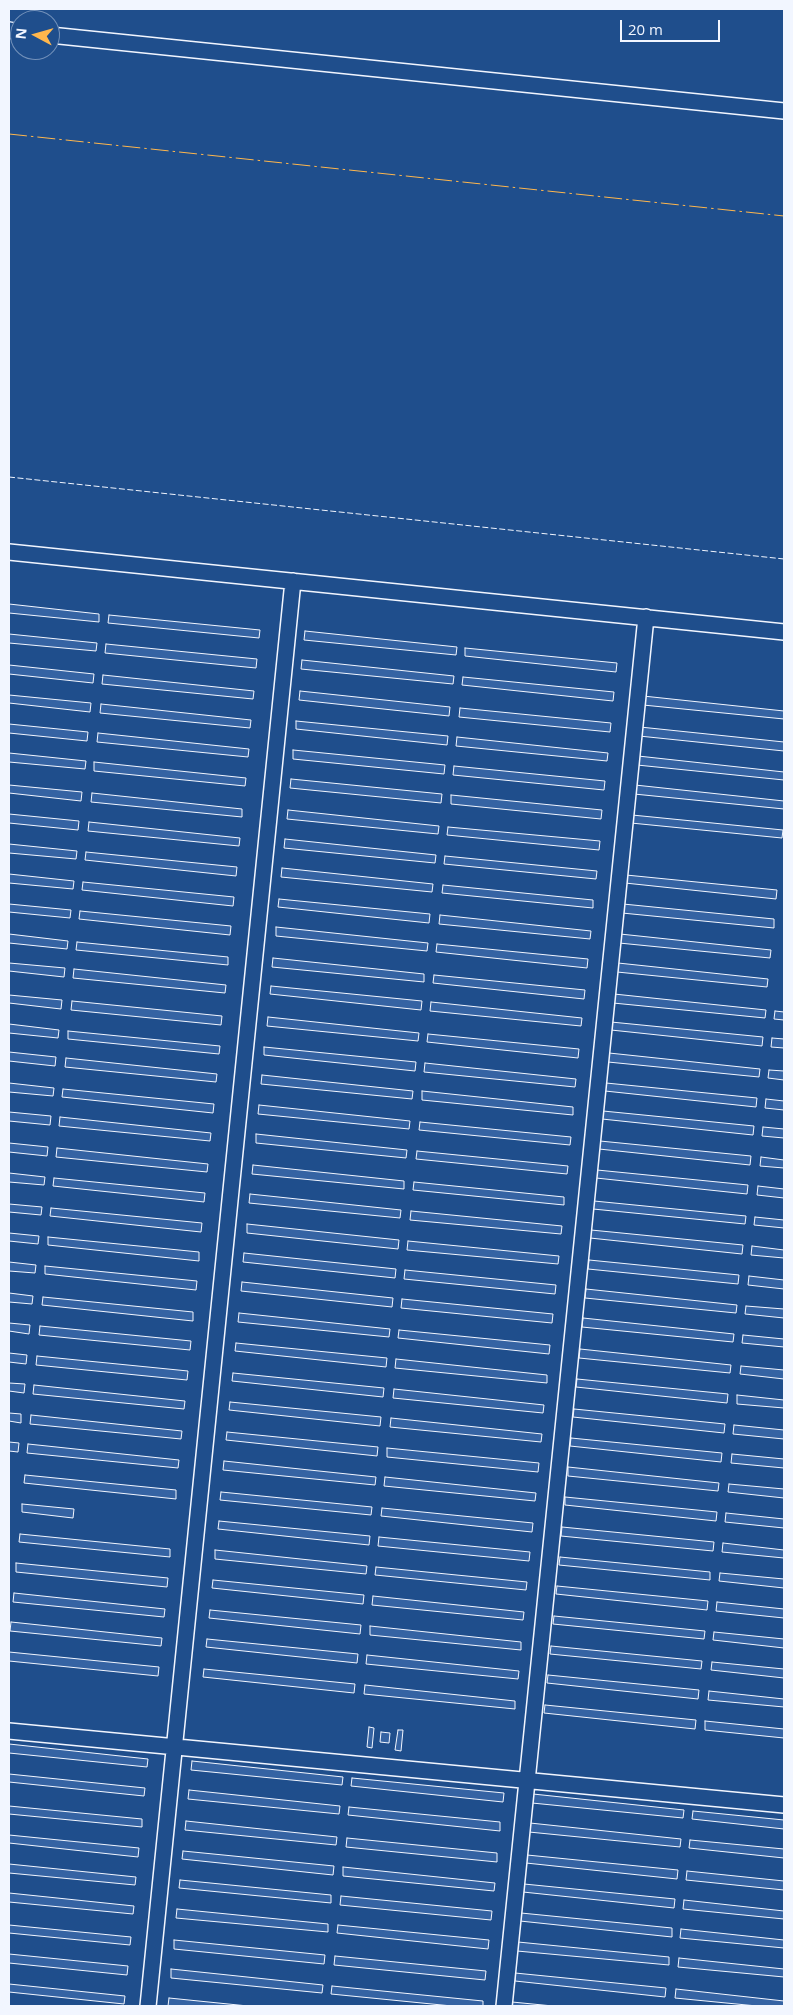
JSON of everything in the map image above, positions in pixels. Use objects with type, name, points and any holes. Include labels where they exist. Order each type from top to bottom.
[{"type":"lane","points":[[60,36],[784,111]]},
{"type":"lane","points":[[9,552],[784,632]]},
{"type":"lane","points":[[148,2006],[293,581]]},
{"type":"lane","points":[[504,2006],[646,618]]},
{"type":"lane","points":[[9,1731],[784,1806]]},
{"type":"building","points":[[9,604],[99,614],[99,622],[9,613]]},
{"type":"building","points":[[109,615],[260,630],[259,638],[108,623]]},
{"type":"building","points":[[305,631],[457,647],[456,655],[304,640]]},
{"type":"building","points":[[9,634],[97,643],[96,651],[9,643]]},
{"type":"building","points":[[106,644],[257,659],[256,668],[105,653]]},
{"type":"building","points":[[465,648],[617,663],[616,672],[465,656]]},
{"type":"building","points":[[302,660],[454,676],[453,684],[301,669]]},
{"type":"building","points":[[9,665],[94,674],[93,683],[9,674]]},
{"type":"building","points":[[103,675],[254,691],[253,699],[102,684]]},
{"type":"building","points":[[463,677],[614,692],[613,701],[462,685]]},
{"type":"building","points":[[300,691],[450,707],[449,716],[299,700]]},
{"type":"building","points":[[9,695],[91,703],[90,712],[9,703]]},
{"type":"building","points":[[643,696],[784,711],[784,719],[643,705]]},
{"type":"building","points":[[101,704],[251,720],[250,728],[100,713]]},
{"type":"building","points":[[460,708],[611,723],[610,732],[459,717]]},
{"type":"building","points":[[296,721],[448,736],[447,745],[296,729]]},
{"type":"building","points":[[9,724],[88,732],[87,741],[9,733]]},
{"type":"building","points":[[640,727],[784,742],[784,751],[639,736]]},
{"type":"building","points":[[98,733],[249,749],[248,757],[97,742]]},
{"type":"building","points":[[457,737],[608,753],[607,761],[456,746]]},
{"type":"building","points":[[293,750],[445,765],[444,774],[293,759]]},
{"type":"building","points":[[9,753],[86,761],[85,769],[9,762]]},
{"type":"building","points":[[638,756],[784,772],[784,780],[637,765]]},
{"type":"building","points":[[94,762],[246,778],[245,786],[94,771]]},
{"type":"building","points":[[454,766],[605,781],[604,790],[453,775]]},
{"type":"building","points":[[291,779],[442,794],[441,803],[290,788]]},
{"type":"building","points":[[9,785],[82,792],[81,801],[9,793]]},
{"type":"building","points":[[635,785],[784,801],[784,809],[634,794]]},
{"type":"building","points":[[92,793],[242,809],[242,817],[91,802]]},
{"type":"building","points":[[451,795],[602,810],[601,819],[451,804]]},
{"type":"building","points":[[288,810],[439,826],[438,834],[287,819]]},
{"type":"building","points":[[9,814],[79,821],[78,830],[9,823]]},
{"type":"building","points":[[632,815],[783,830],[782,838],[631,823]]},
{"type":"building","points":[[89,822],[240,838],[239,846],[88,831]]},
{"type":"building","points":[[448,827],[600,841],[599,850],[447,835]]},
{"type":"building","points":[[285,839],[436,855],[435,863],[284,848]]},
{"type":"building","points":[[9,844],[77,851],[76,859],[9,853]]},
{"type":"building","points":[[86,852],[237,867],[236,876],[85,860]]},
{"type":"building","points":[[445,856],[597,871],[596,879],[444,864]]},
{"type":"building","points":[[282,868],[433,884],[432,892],[281,877]]},
{"type":"building","points":[[9,874],[74,881],[73,889],[9,883]]},
{"type":"building","points":[[626,875],[777,890],[776,899],[625,883]]},
{"type":"building","points":[[83,882],[234,897],[233,906],[82,890]]},
{"type":"building","points":[[443,885],[593,900],[593,908],[442,893]]},
{"type":"building","points":[[279,899],[430,914],[429,923],[278,907]]},
{"type":"building","points":[[9,904],[71,910],[70,918],[9,912]]},
{"type":"building","points":[[623,904],[774,919],[774,928],[622,913]]},
{"type":"building","points":[[80,911],[231,926],[230,935],[79,919]]},
{"type":"building","points":[[440,915],[591,931],[590,939],[439,924]]},
{"type":"building","points":[[276,927],[428,943],[427,951],[276,936]]},
{"type":"building","points":[[9,934],[68,941],[67,949],[9,943]]},
{"type":"building","points":[[620,934],[771,950],[770,958],[619,943]]},
{"type":"building","points":[[77,942],[228,957],[228,965],[76,950]]},
{"type":"building","points":[[437,944],[588,959],[587,968],[436,952]]},
{"type":"building","points":[[273,958],[424,974],[424,982],[272,967]]},
{"type":"building","points":[[9,963],[65,968],[64,977],[9,971]]},
{"type":"building","points":[[618,963],[768,979],[767,987],[617,972]]},
{"type":"building","points":[[74,969],[226,985],[225,993],[73,978]]},
{"type":"building","points":[[434,975],[585,990],[584,999],[433,983]]},
{"type":"building","points":[[271,986],[422,1001],[421,1010],[270,994]]},
{"type":"building","points":[[614,994],[766,1010],[765,1018],[613,1003]]},
{"type":"building","points":[[9,995],[62,1000],[61,1009],[9,1003]]},
{"type":"building","points":[[72,1001],[222,1016],[221,1025],[71,1010]]},
{"type":"building","points":[[431,1002],[582,1018],[581,1026],[430,1011]]},
{"type":"building","points":[[775,1011],[784,1012],[784,1020],[774,1019]]},
{"type":"building","points":[[268,1017],[419,1033],[418,1041],[267,1026]]},
{"type":"building","points":[[611,1022],[763,1037],[762,1046],[611,1030]]},
{"type":"building","points":[[9,1024],[59,1030],[58,1038],[9,1033]]},
{"type":"building","points":[[68,1031],[220,1046],[219,1054],[68,1039]]},
{"type":"building","points":[[428,1034],[579,1049],[578,1058],[427,1042]]},
{"type":"building","points":[[772,1038],[784,1039],[784,1048],[771,1047]]},
{"type":"building","points":[[264,1047],[416,1062],[415,1071],[264,1055]]},
{"type":"building","points":[[9,1052],[56,1057],[55,1066],[9,1061]]},
{"type":"building","points":[[609,1053],[760,1069],[759,1077],[608,1062]]},
{"type":"building","points":[[66,1058],[217,1074],[216,1082],[65,1067]]},
{"type":"building","points":[[425,1063],[576,1079],[575,1087],[424,1072]]},
{"type":"building","points":[[769,1070],[784,1071],[784,1080],[768,1078]]},
{"type":"building","points":[[262,1075],[413,1091],[412,1099],[261,1084]]},
{"type":"building","points":[[9,1083],[54,1088],[53,1096],[9,1092]]},
{"type":"building","points":[[606,1083],[757,1098],[756,1107],[605,1091]]},
{"type":"building","points":[[63,1089],[214,1104],[213,1113],[62,1097]]},
{"type":"building","points":[[422,1091],[573,1107],[573,1115],[422,1100]]},
{"type":"building","points":[[766,1099],[784,1101],[784,1110],[765,1108]]},
{"type":"building","points":[[259,1105],[410,1121],[409,1129],[258,1114]]},
{"type":"building","points":[[603,1111],[754,1126],[753,1135],[602,1119]]},
{"type":"building","points":[[9,1112],[51,1116],[50,1125],[9,1121]]},
{"type":"building","points":[[60,1117],[211,1133],[210,1141],[59,1126]]},
{"type":"building","points":[[420,1122],[571,1137],[570,1145],[419,1130]]},
{"type":"building","points":[[763,1127],[784,1129],[784,1138],[762,1136]]},
{"type":"building","points":[[256,1134],[407,1150],[406,1158],[256,1143]]},
{"type":"building","points":[[600,1141],[751,1156],[750,1165],[599,1149]]},
{"type":"building","points":[[9,1143],[48,1147],[47,1156],[9,1152]]},
{"type":"building","points":[[57,1148],[208,1164],[207,1172],[56,1157]]},
{"type":"building","points":[[417,1151],[568,1166],[567,1174],[416,1159]]},
{"type":"building","points":[[761,1157],[784,1160],[784,1168],[760,1166]]},
{"type":"building","points":[[253,1165],[404,1181],[404,1189],[252,1174]]},
{"type":"building","points":[[597,1170],[748,1185],[747,1194],[596,1178]]},
{"type":"building","points":[[9,1173],[45,1177],[44,1185],[9,1182]]},
{"type":"building","points":[[54,1178],[205,1193],[204,1202],[53,1186]]},
{"type":"building","points":[[414,1182],[564,1197],[564,1205],[413,1190]]},
{"type":"building","points":[[758,1186],[784,1189],[784,1198],[757,1195]]},
{"type":"building","points":[[250,1194],[401,1210],[400,1218],[249,1203]]},
{"type":"building","points":[[594,1201],[746,1216],[745,1224],[593,1209]]},
{"type":"building","points":[[9,1204],[42,1207],[41,1215],[9,1212]]},
{"type":"building","points":[[51,1208],[202,1223],[201,1232],[50,1216]]},
{"type":"building","points":[[411,1211],[562,1226],[561,1234],[410,1220]]},
{"type":"building","points":[[755,1217],[784,1220],[784,1228],[754,1225]]},
{"type":"building","points":[[247,1224],[399,1240],[398,1249],[247,1233]]},
{"type":"building","points":[[591,1230],[743,1245],[742,1254],[590,1238]]},
{"type":"building","points":[[9,1233],[39,1236],[38,1244],[9,1241]]},
{"type":"building","points":[[48,1237],[199,1252],[199,1261],[48,1245]]},
{"type":"building","points":[[408,1241],[559,1256],[558,1264],[407,1250]]},
{"type":"building","points":[[752,1246],[784,1250],[784,1258],[751,1255]]},
{"type":"building","points":[[244,1253],[396,1269],[395,1278],[243,1262]]},
{"type":"building","points":[[589,1260],[739,1275],[738,1284],[588,1269]]},
{"type":"building","points":[[9,1262],[36,1265],[35,1273],[9,1271]]},
{"type":"building","points":[[45,1266],[197,1281],[196,1290],[45,1274]]},
{"type":"building","points":[[405,1270],[556,1285],[555,1294],[404,1279]]},
{"type":"building","points":[[749,1276],[784,1280],[784,1289],[748,1285]]},
{"type":"building","points":[[242,1282],[393,1298],[392,1307],[241,1291]]},
{"type":"building","points":[[586,1289],[737,1305],[736,1313],[585,1298]]},
{"type":"building","points":[[9,1293],[33,1296],[32,1304],[9,1302]]},
{"type":"building","points":[[43,1297],[193,1312],[193,1321],[42,1305]]},
{"type":"building","points":[[402,1299],[553,1314],[552,1323],[401,1308]]},
{"type":"building","points":[[746,1306],[784,1309],[784,1318],[745,1314]]},
{"type":"building","points":[[239,1313],[390,1329],[389,1337],[238,1322]]},
{"type":"building","points":[[583,1318],[734,1334],[733,1342],[582,1327]]},
{"type":"building","points":[[9,1323],[30,1325],[29,1334],[9,1331]]},
{"type":"building","points":[[40,1326],[191,1341],[190,1350],[39,1335]]},
{"type":"building","points":[[399,1330],[550,1345],[549,1354],[398,1338]]},
{"type":"building","points":[[743,1335],[784,1339],[784,1347],[742,1343]]},
{"type":"building","points":[[236,1343],[387,1358],[386,1367],[235,1351]]},
{"type":"building","points":[[580,1349],[731,1365],[730,1373],[579,1358]]},
{"type":"building","points":[[9,1353],[27,1355],[26,1364],[9,1362]]},
{"type":"building","points":[[37,1356],[188,1371],[187,1380],[36,1365]]},
{"type":"building","points":[[396,1359],[547,1375],[547,1383],[395,1368]]},
{"type":"building","points":[[741,1366],[784,1370],[784,1379],[740,1374]]},
{"type":"building","points":[[233,1373],[384,1388],[383,1397],[232,1381]]},
{"type":"building","points":[[577,1379],[728,1394],[727,1403],[576,1387]]},
{"type":"building","points":[[9,1383],[25,1384],[24,1393],[9,1391]]},
{"type":"building","points":[[34,1385],[185,1401],[184,1409],[33,1394]]},
{"type":"building","points":[[394,1389],[544,1405],[543,1413],[393,1398]]},
{"type":"building","points":[[737,1395],[784,1400],[784,1408],[737,1404]]},
{"type":"building","points":[[230,1402],[381,1417],[380,1426],[229,1410]]},
{"type":"building","points":[[574,1409],[725,1424],[724,1433],[573,1417]]},
{"type":"building","points":[[9,1413],[21,1414],[21,1423],[9,1421]]},
{"type":"building","points":[[31,1415],[182,1431],[181,1439],[30,1424]]},
{"type":"building","points":[[391,1418],[542,1434],[541,1442],[390,1427]]},
{"type":"building","points":[[734,1425],[784,1430],[784,1439],[733,1434]]},
{"type":"building","points":[[227,1432],[378,1447],[377,1456],[226,1440]]},
{"type":"building","points":[[571,1438],[722,1453],[721,1462],[570,1446]]},
{"type":"building","points":[[9,1442],[19,1443],[18,1452],[9,1451]]},
{"type":"building","points":[[28,1444],[179,1460],[178,1468],[27,1453]]},
{"type":"building","points":[[387,1448],[539,1463],[538,1472],[387,1457]]},
{"type":"building","points":[[732,1454],[784,1459],[784,1468],[731,1463]]},
{"type":"building","points":[[224,1461],[376,1477],[375,1485],[223,1470]]},
{"type":"building","points":[[568,1467],[719,1483],[718,1491],[568,1476]]},
{"type":"building","points":[[25,1475],[176,1490],[176,1499],[24,1483]]},
{"type":"building","points":[[385,1477],[536,1493],[535,1501],[384,1486]]},
{"type":"building","points":[[729,1484],[784,1489],[784,1498],[728,1492]]},
{"type":"building","points":[[221,1492],[372,1507],[371,1515],[220,1500]]},
{"type":"building","points":[[565,1497],[717,1512],[716,1521],[565,1505]]},
{"type":"building","points":[[22,1504],[74,1509],[73,1518],[22,1512]]},
{"type":"building","points":[[382,1508],[533,1523],[532,1532],[381,1516]]},
{"type":"building","points":[[726,1513],[784,1519],[784,1528],[725,1522]]},
{"type":"building","points":[[219,1521],[370,1536],[369,1545],[218,1529]]},
{"type":"building","points":[[562,1527],[714,1542],[713,1551],[561,1536]]},
{"type":"building","points":[[20,1534],[170,1549],[170,1557],[19,1542]]},
{"type":"building","points":[[379,1537],[530,1552],[529,1561],[378,1546]]},
{"type":"building","points":[[723,1543],[784,1550],[784,1558],[722,1552]]},
{"type":"building","points":[[215,1550],[367,1566],[366,1574],[215,1559]]},
{"type":"building","points":[[560,1557],[710,1572],[710,1580],[559,1565]]},
{"type":"building","points":[[16,1563],[168,1578],[167,1587],[16,1572]]},
{"type":"building","points":[[376,1567],[527,1582],[526,1590],[375,1575]]},
{"type":"building","points":[[720,1573],[784,1579],[784,1588],[719,1581]]},
{"type":"building","points":[[213,1580],[364,1595],[363,1604],[212,1588]]},
{"type":"building","points":[[557,1586],[708,1601],[707,1610],[556,1594]]},
{"type":"building","points":[[14,1593],[165,1609],[164,1617],[13,1602]]},
{"type":"building","points":[[373,1596],[524,1612],[523,1620],[372,1605]]},
{"type":"building","points":[[717,1602],[784,1609],[784,1618],[716,1611]]},
{"type":"building","points":[[210,1610],[361,1625],[360,1634],[209,1618]]},
{"type":"building","points":[[554,1616],[705,1631],[704,1639],[553,1624]]},
{"type":"building","points":[[11,1622],[162,1638],[161,1646],[10,1631]]},
{"type":"building","points":[[370,1626],[521,1642],[521,1650],[370,1635]]},
{"type":"building","points":[[714,1632],[784,1639],[784,1648],[713,1640]]},
{"type":"building","points":[[207,1639],[358,1654],[357,1663],[206,1647]]},
{"type":"building","points":[[551,1646],[702,1661],[701,1669],[550,1654]]},
{"type":"building","points":[[9,1652],[159,1667],[158,1676],[9,1661]]},
{"type":"building","points":[[367,1655],[519,1671],[518,1679],[366,1664]]},
{"type":"building","points":[[712,1662],[784,1669],[784,1678],[711,1670]]},
{"type":"building","points":[[204,1669],[355,1684],[354,1693],[203,1677]]},
{"type":"building","points":[[548,1675],[699,1690],[698,1699],[547,1683]]},
{"type":"building","points":[[365,1685],[515,1701],[515,1709],[364,1694]]},
{"type":"building","points":[[709,1691],[784,1699],[784,1707],[708,1700]]},
{"type":"building","points":[[545,1705],[696,1720],[695,1729],[544,1713]]},
{"type":"building","points":[[705,1721],[784,1729],[784,1738],[705,1730]]},
{"type":"building","points":[[369,1727],[374,1728],[372,1748],[367,1747]]},
{"type":"building","points":[[398,1730],[403,1730],[401,1751],[395,1750]]},
{"type":"building","points":[[381,1732],[390,1733],[389,1743],[380,1742]]},
{"type":"building","points":[[9,1744],[148,1759],[147,1767],[9,1753]]},
{"type":"building","points":[[192,1761],[343,1777],[342,1785],[191,1770]]},
{"type":"building","points":[[9,1774],[145,1788],[144,1796],[9,1782]]},
{"type":"building","points":[[352,1778],[504,1793],[503,1802],[351,1786]]},
{"type":"building","points":[[189,1790],[340,1806],[339,1814],[188,1799]]},
{"type":"building","points":[[533,1794],[684,1810],[683,1818],[532,1803]]},
{"type":"building","points":[[9,1806],[142,1819],[142,1827],[9,1814]]},
{"type":"building","points":[[349,1807],[500,1822],[500,1831],[348,1815]]},
{"type":"building","points":[[693,1811],[784,1820],[784,1829],[692,1819]]},
{"type":"building","points":[[186,1821],[337,1837],[336,1845],[185,1830]]},
{"type":"building","points":[[530,1823],[681,1839],[680,1847],[529,1832]]},
{"type":"building","points":[[9,1835],[139,1848],[138,1857],[9,1843]]},
{"type":"building","points":[[347,1838],[497,1853],[497,1862],[346,1847]]},
{"type":"building","points":[[690,1840],[784,1849],[784,1858],[689,1848]]},
{"type":"building","points":[[183,1851],[334,1866],[333,1875],[182,1859]]},
{"type":"building","points":[[527,1855],[678,1870],[677,1879],[526,1863]]},
{"type":"building","points":[[9,1864],[136,1877],[135,1885],[9,1873]]},
{"type":"building","points":[[343,1867],[495,1883],[494,1891],[343,1876]]},
{"type":"building","points":[[687,1871],[784,1881],[784,1890],[686,1880]]},
{"type":"building","points":[[180,1880],[331,1895],[331,1903],[179,1888]]},
{"type":"building","points":[[524,1884],[675,1899],[674,1908],[523,1892]]},
{"type":"building","points":[[9,1893],[134,1906],[133,1914],[9,1902]]},
{"type":"building","points":[[341,1896],[492,1911],[491,1920],[340,1905]]},
{"type":"building","points":[[684,1900],[784,1911],[784,1919],[683,1909]]},
{"type":"building","points":[[177,1909],[328,1924],[328,1932],[176,1918]]},
{"type":"building","points":[[521,1913],[672,1928],[672,1937],[520,1921]]},
{"type":"building","points":[[9,1925],[131,1937],[130,1945],[9,1933]]},
{"type":"building","points":[[338,1925],[489,1940],[488,1949],[337,1933]]},
{"type":"building","points":[[681,1929],[784,1940],[784,1948],[680,1938]]},
{"type":"building","points":[[174,1940],[325,1955],[324,1964],[174,1949]]},
{"type":"building","points":[[518,1942],[669,1957],[669,1965],[517,1951]]},
{"type":"building","points":[[9,1954],[128,1966],[127,1975],[9,1963]]},
{"type":"building","points":[[335,1956],[486,1971],[485,1980],[334,1965]]},
{"type":"building","points":[[679,1958],[784,1969],[784,1977],[678,1967]]},
{"type":"building","points":[[171,1969],[323,1985],[322,1993],[171,1978]]},
{"type":"building","points":[[515,1973],[666,1988],[665,1997],[515,1981]]},
{"type":"building","points":[[9,1984],[125,1996],[124,2004],[9,1992]]},
{"type":"building","points":[[332,1986],[483,2001],[483,2006],[452,2006],[331,1994]]},
{"type":"building","points":[[676,1989],[784,2001],[784,2006],[757,2006],[675,1998]]},
{"type":"building","points":[[169,1998],[248,2006],[168,2006]]},
{"type":"building","points":[[512,2002],[553,2006],[512,2006]]},
{"type":"fence","points":[[9,477],[784,559]]},
{"type":"power","points":[[9,134],[784,216]]}]
